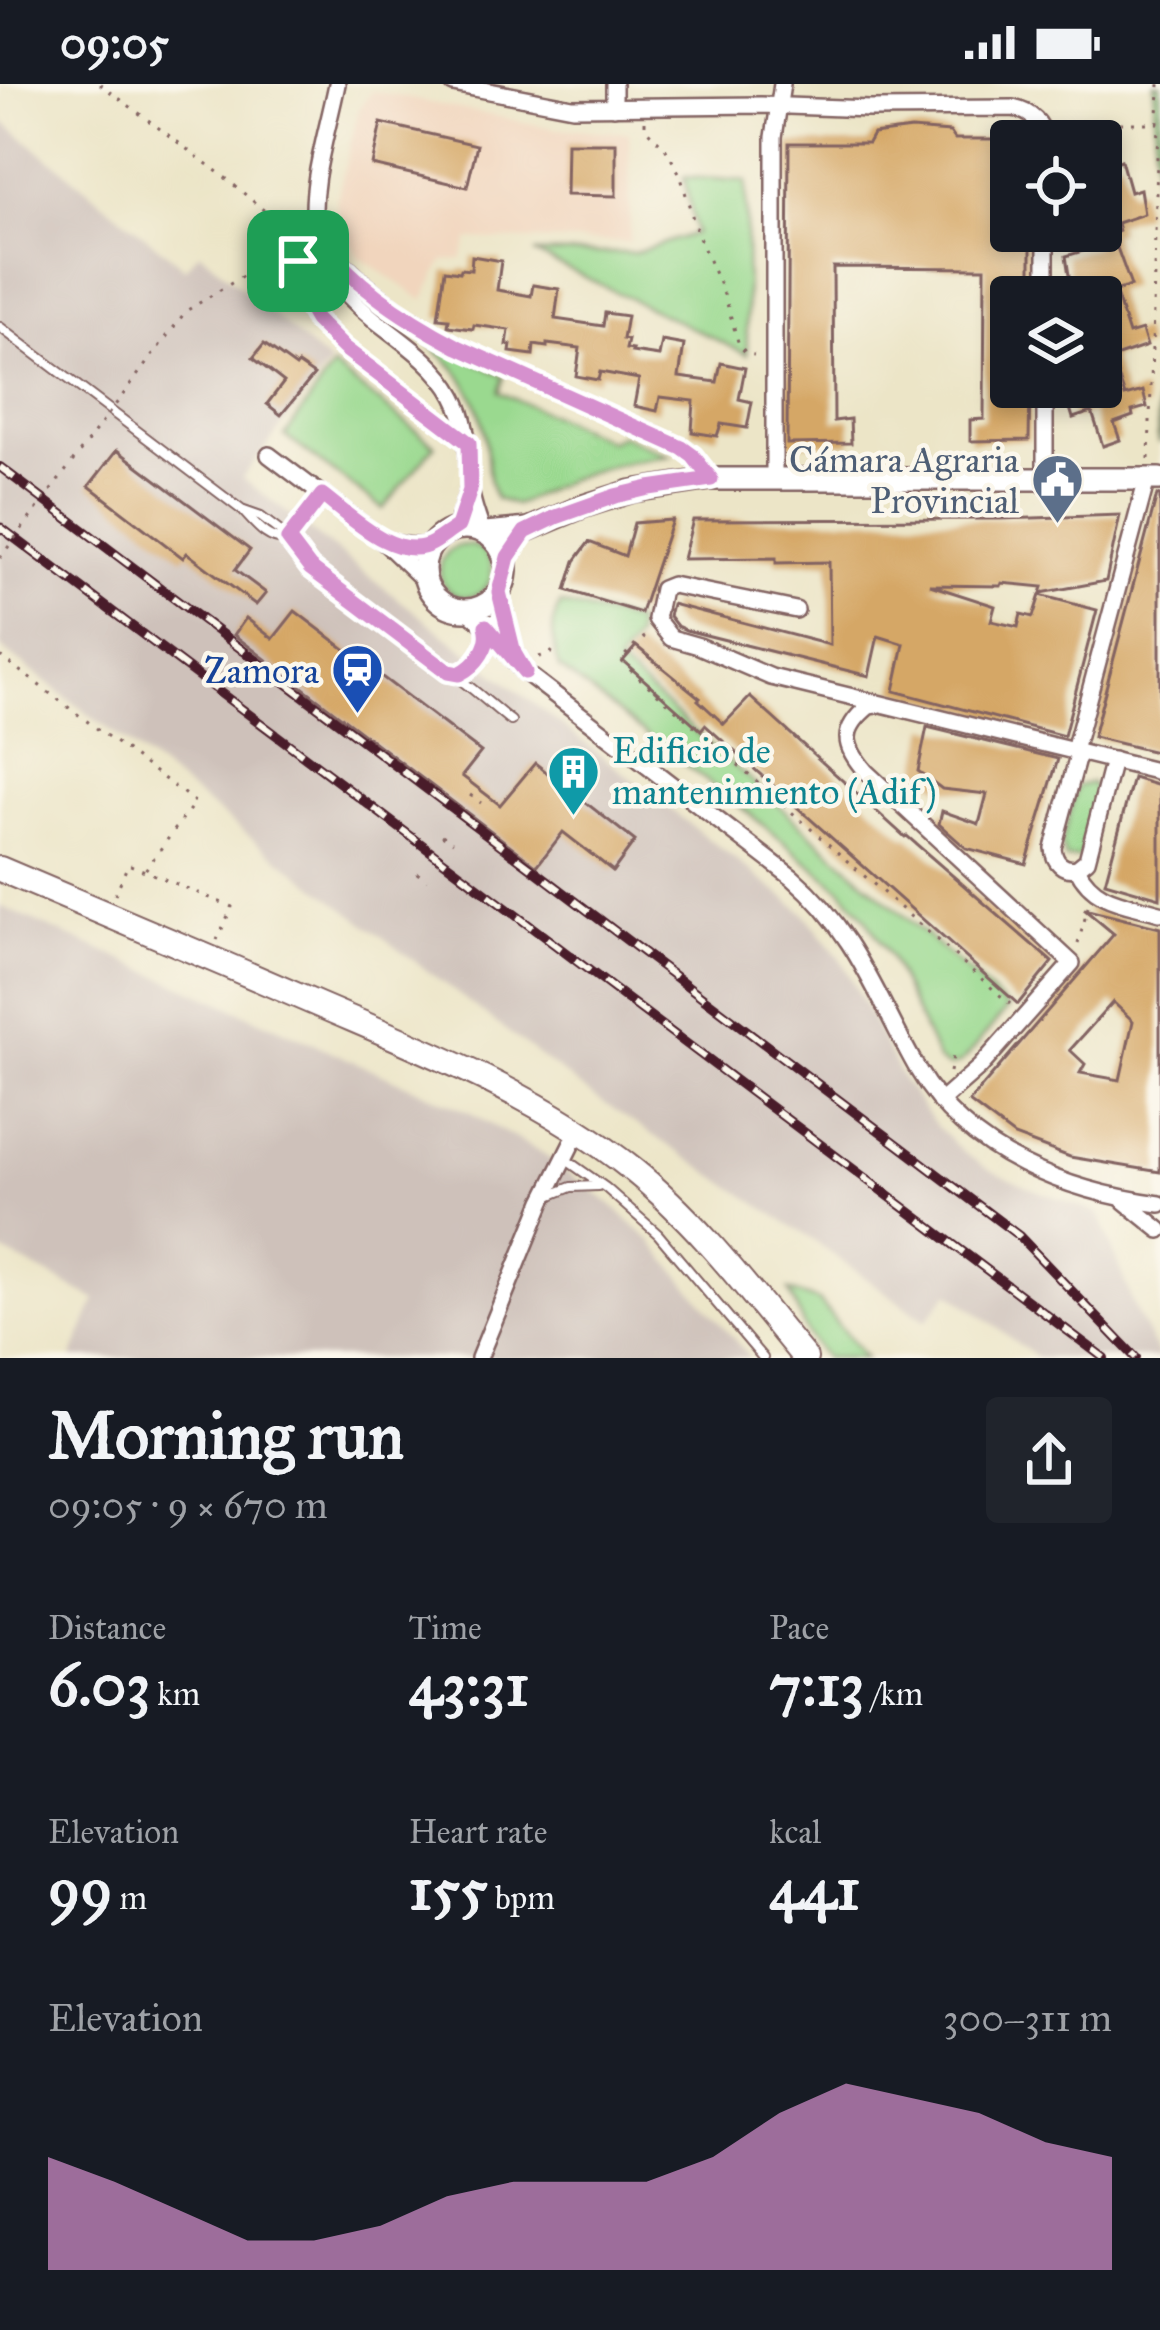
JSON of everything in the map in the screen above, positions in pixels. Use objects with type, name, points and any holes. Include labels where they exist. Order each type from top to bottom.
[{"type":"main road","points":[[2,875],[107,914],[411,1045],[578,1131],[681,1214],[805,1358]]},
{"type":"street","points":[[337,84],[313,202],[317,243],[343,289],[449,387],[462,414],[469,443],[470,486],[484,532],[500,547],[506,564]]},
{"type":"street","points":[[452,84],[556,106],[1013,108],[1036,120]]},
{"type":"street","points":[[614,84],[614,107]]},
{"type":"street","points":[[774,478],[774,137],[782,84]]},
{"type":"street","points":[[313,224],[356,277],[423,328],[682,448],[711,479]]},
{"type":"street","points":[[1045,480],[1046,408]]},
{"type":"street","points":[[269,454],[381,539],[440,601],[465,609],[486,626],[525,672],[823,906],[855,950],[916,1066],[940,1102],[964,1126],[998,1151],[1065,1180],[1121,1199],[1160,1204]]},
{"type":"street","points":[[381,539],[422,546],[456,529],[529,529],[615,496],[711,479],[1153,478],[1053,848],[1061,866],[1077,868],[1088,856],[1113,760]]},
{"type":"street","points":[[456,529],[470,486]]},
{"type":"street","points":[[525,672],[514,653],[499,592],[506,564],[529,529]]},
{"type":"street","points":[[427,583],[425,562],[435,542]]},
{"type":"street","points":[[796,610],[672,585],[662,589],[656,619],[670,638],[771,677],[1160,772]]},
{"type":"street","points":[[465,609],[484,605],[499,592]]},
{"type":"street","points":[[882,705],[869,706],[854,720],[848,731],[849,752],[1072,963],[980,1067],[940,1102]]},
{"type":"street","points":[[1077,868],[1092,891],[1160,913]]},
{"type":"street","points":[[479,1358],[543,1201],[578,1131]]},
{"type":"street","points":[[1121,1199],[1160,1230]]},
{"type":"lane","points":[[0,327],[270,536],[288,539],[322,495]]},
{"type":"lane","points":[[288,539],[310,568],[440,667],[456,674],[511,721]]},
{"type":"lane","points":[[456,674],[468,669],[485,647],[486,626]]},
{"type":"lane","points":[[563,1158],[668,1245],[763,1358]]},
{"type":"lane","points":[[543,1201],[571,1187],[606,1189]]},
{"type":"path","points":[[100,84],[294,236],[317,243]]},
{"type":"path","points":[[1153,478],[1159,84]]},
{"type":"path","points":[[645,107],[645,128],[665,148],[680,174],[739,345],[747,354],[774,360]]},
{"type":"path","points":[[1122,123],[1159,123]]},
{"type":"path","points":[[294,236],[298,261],[294,282],[316,320],[344,348],[469,443]]},
{"type":"path","points":[[0,558],[186,311],[284,251],[298,261]]},
{"type":"path","points":[[663,628],[637,641],[620,662],[1015,1008]]},
{"type":"path","points":[[539,657],[557,645]]},
{"type":"path","points":[[0,656],[195,802],[145,870]]},
{"type":"path","points":[[470,795],[481,803]]},
{"type":"path","points":[[442,835],[453,842]]},
{"type":"path","points":[[107,914],[128,864],[232,907],[209,958]]},
{"type":"path","points":[[417,873],[427,880]]},
{"type":"path","points":[[1072,963],[1092,891]]},
{"type":"path","points":[[950,1074],[953,1056]]},
{"type":"shaded area","points":[[372,91],[557,129],[629,133],[630,242],[469,239],[461,259],[443,261],[423,300],[358,256],[336,203],[359,108]]},
{"type":"shaded area","points":[[0,119],[185,268],[200,252],[330,364],[242,478],[802,911],[841,960],[903,1080],[936,1126],[990,1170],[1099,1214],[1137,1314],[1160,1358],[1037,1358],[949,1292],[926,1321],[587,1092],[0,647]]},
{"type":"shaded area","points":[[0,906],[469,1112],[544,1155],[649,1239],[750,1358],[72,1358],[96,1300],[0,1250]]},
{"type":"green space","points":[[1154,84],[1160,84],[1160,442],[1158,442]]},
{"type":"green space","points":[[684,177],[746,181],[747,354],[534,253],[634,253],[696,233]]},
{"type":"green space","points":[[402,323],[504,377],[499,392],[610,441],[621,435],[669,456],[592,471],[515,505],[496,499],[482,422],[468,388],[447,360]]},
{"type":"green space","points":[[333,367],[435,445],[383,509],[285,436]]},
{"type":"green space","points":[[466,545],[485,552],[492,571],[485,590],[466,597],[447,590],[440,571],[447,552]]},
{"type":"green space","points":[[561,604],[636,622],[636,638],[618,663],[1008,1008],[965,1059],[952,1066],[938,1060],[891,959],[842,890],[560,668],[553,627]]},
{"type":"green space","points":[[1091,783],[1099,795],[1080,858],[1066,859],[1061,845],[1077,786]]},
{"type":"green space","points":[[789,1291],[819,1301],[865,1358],[825,1358],[808,1336]]},
{"type":"building","points":[[381,123],[477,145],[467,187],[372,165]]},
{"type":"building","points":[[911,129],[950,132],[955,139],[990,139],[990,252],[1031,252],[1031,276],[990,276],[990,408],[1030,408],[1029,440],[970,441],[970,420],[984,419],[985,268],[833,267],[834,421],[850,419],[851,443],[787,444],[789,143],[868,143],[873,134]]},
{"type":"building","points":[[567,143],[616,143],[616,196],[566,195]]},
{"type":"building","points":[[1122,164],[1130,192],[1140,189],[1144,214],[1122,221]]},
{"type":"building","points":[[1119,252],[1131,286],[1122,289],[1122,276],[1069,276],[1066,256]]},
{"type":"building","points":[[472,256],[501,261],[497,290],[531,296],[533,285],[559,289],[555,319],[603,326],[605,313],[627,316],[623,339],[632,352],[659,356],[662,341],[684,345],[679,377],[717,382],[721,363],[745,368],[739,399],[752,402],[747,428],[721,424],[717,436],[692,432],[694,401],[660,397],[657,411],[634,406],[639,379],[600,372],[598,380],[576,376],[580,348],[547,344],[534,345],[533,355],[510,352],[509,330],[448,326],[449,319],[438,318],[445,270],[471,270]]},
{"type":"building","points":[[1122,312],[1129,334],[1142,330],[1147,346],[1122,355]]},
{"type":"building","points":[[264,344],[314,375],[281,415],[267,404],[284,382],[253,358]]},
{"type":"building","points":[[1122,387],[1125,396],[1143,391],[1147,407],[1114,423],[1120,440],[1103,446],[1092,412],[1073,418],[1070,408],[1122,408]]},
{"type":"building","points":[[117,450],[250,550],[235,570],[266,593],[256,605],[187,553],[183,558],[89,486]]},
{"type":"building","points":[[1160,496],[1160,753],[1093,737]]},
{"type":"building","points":[[1120,515],[1106,581],[1041,593],[1043,587],[1002,583],[930,585],[995,606],[991,621],[1018,627],[1021,614],[1033,617],[1040,595],[1097,610],[1064,736],[894,691],[904,644],[878,636],[869,676],[686,630],[669,616],[672,604],[830,645],[829,562],[683,559],[693,520]]},
{"type":"building","points":[[672,520],[641,613],[566,590],[575,561],[589,542],[625,556],[634,523]]},
{"type":"building","points":[[295,611],[481,752],[462,776],[500,805],[535,763],[635,841],[613,871],[563,832],[537,866],[234,635],[246,618],[273,639]]},
{"type":"building","points":[[636,646],[724,724],[750,697],[1052,962],[1018,1004],[705,725],[701,730],[623,661]]},
{"type":"building","points":[[927,727],[1058,759],[1026,864],[966,848],[939,824],[942,811],[979,824],[987,794],[942,789],[918,771]]},
{"type":"building","points":[[1133,778],[1160,786],[1160,898],[1105,882]]},
{"type":"building","points":[[1084,909],[1160,928],[1160,1172],[1070,1157],[1014,1136],[969,1102],[1114,934]],"holes":[[[1113,1002],[1133,1021],[1120,1080],[1080,1073],[1085,1064],[1070,1050]]]},
{"type":"railway","points":[[0,467],[1019,1236],[1136,1358]]},
{"type":"railway","points":[[0,527],[1104,1358]]},
{"type":"place","name":"Cámara Agraria Provincial","points":[[1058,526]]},
{"type":"place","name":"Zamora","points":[[358,716]]},
{"type":"place","name":"Edificio de mantenimiento (Adif)","points":[[573,817]]},
{"type":"route","points":[[313,224],[345,267],[423,328],[682,448],[711,479],[615,496],[525,532],[508,557],[499,592],[514,653],[525,672],[512,659],[486,626],[487,643],[471,666],[459,674],[448,672],[310,568],[292,547],[288,539],[322,495],[385,542],[430,544],[456,529],[470,486],[469,443],[344,348],[316,320],[294,282],[298,261],[294,236],[317,243],[313,224]]}]
